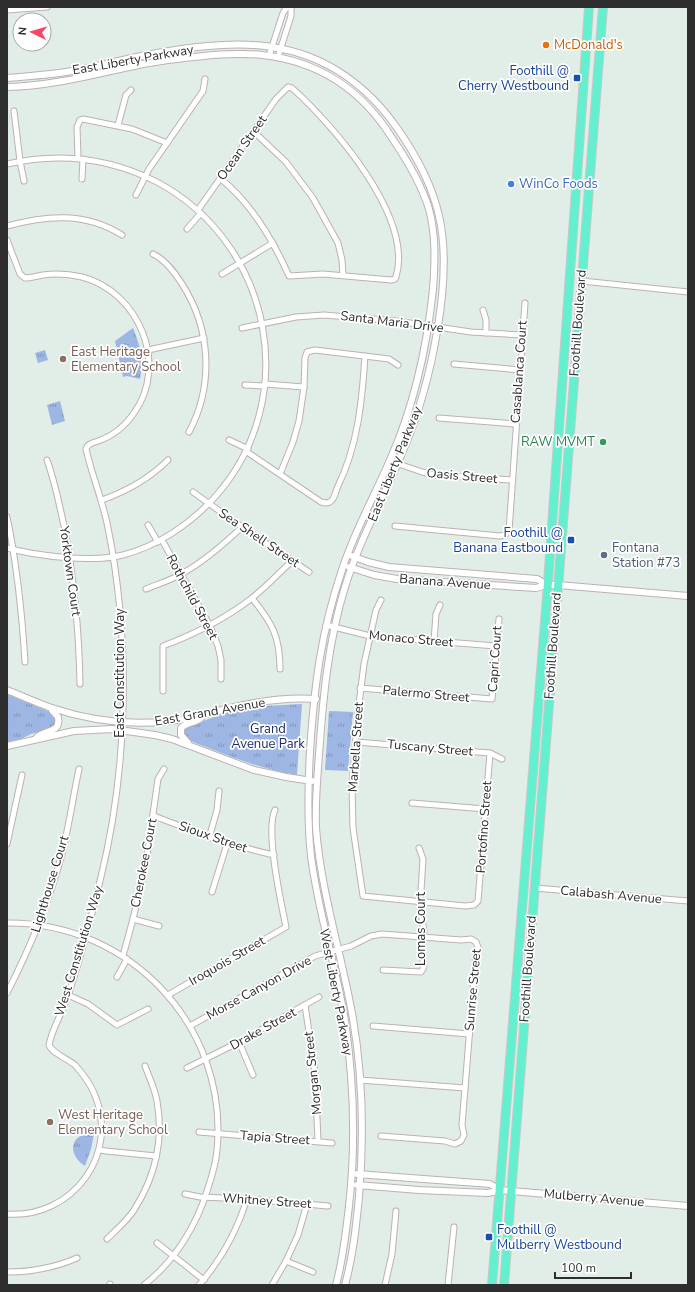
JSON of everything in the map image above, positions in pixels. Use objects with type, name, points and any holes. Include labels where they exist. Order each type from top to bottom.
[{"type":"main road","name":"Foothill Boulevard","points":[[492,1285],[547,585],[589,7]]},
{"type":"main road","name":"Foothill Boulevard","points":[[504,1285],[586,218],[604,7]]},
{"type":"main road","points":[[578,163],[583,164],[585,168],[583,204],[586,218]]},
{"type":"street","points":[[7,10],[47,7]]},
{"type":"street","points":[[269,56],[283,13],[287,7]]},
{"type":"street","points":[[278,57],[291,16],[291,7]]},
{"type":"street","name":"East Liberty Parkway","points":[[7,78],[69,72],[136,57],[191,48],[236,45],[272,47],[307,56],[326,64],[347,76],[360,86],[394,124],[422,170],[433,194],[441,221],[444,243],[443,280],[438,327],[422,397],[410,433],[398,464],[352,568],[334,628],[323,700]]},
{"type":"street","name":"East Liberty Parkway","points":[[7,87],[70,80],[180,58],[235,54],[278,57],[315,68],[350,90],[375,114],[413,170],[426,200],[433,228],[434,268],[428,326],[414,394],[406,419],[390,461],[343,565],[326,626],[319,659],[314,699]]},
{"type":"street","points":[[136,195],[145,176],[203,91],[205,79]]},
{"type":"street","name":"Ocean Street","points":[[187,229],[279,95],[288,87],[292,88],[329,124],[356,157],[374,186],[397,238],[398,272],[395,279],[391,280],[343,275]]},
{"type":"street","points":[[118,125],[126,95],[131,90]]},
{"type":"street","points":[[14,111],[24,181]]},
{"type":"street","points":[[82,179],[77,127],[80,120],[87,119],[118,125],[142,132],[167,143]]},
{"type":"street","points":[[221,179],[245,203],[273,244],[289,276],[314,274],[343,275],[342,260],[338,243],[313,198],[286,162],[253,131]]},
{"type":"street","points":[[7,164],[46,158],[81,158],[111,164],[145,176],[173,191],[200,212],[221,236],[240,263],[252,289],[262,324],[266,348],[265,385],[261,410],[247,450],[230,479],[209,504],[195,517],[160,541],[128,554],[113,557],[70,557],[7,548]]},
{"type":"street","points":[[7,226],[42,218],[72,218],[100,223],[122,235]]},
{"type":"street","name":"East Constitution Way","points":[[7,240],[20,274],[25,278],[51,274],[70,275],[96,282],[114,294],[128,306],[137,319],[148,350],[148,378],[144,395],[134,414],[121,428],[106,438],[90,444],[86,449],[102,500],[120,603],[123,650],[122,722],[115,801]]},
{"type":"street","points":[[222,274],[273,244]]},
{"type":"street","points":[[153,254],[159,257],[168,266],[186,291],[196,311],[204,338],[207,365],[205,387],[200,408],[189,432]]},
{"type":"street","points":[[582,281],[688,292]]},
{"type":"street","name":"Casablanca Court","points":[[395,526],[500,536],[505,535],[509,531],[515,424],[525,303]]},
{"type":"street","points":[[483,310],[486,320],[486,333]]},
{"type":"street","name":"Santa Maria Drive","points":[[242,328],[301,316],[324,315],[390,321],[486,333],[522,335]]},
{"type":"street","points":[[148,350],[204,338]]},
{"type":"street","points":[[280,474],[293,442],[299,421],[304,387],[305,358],[307,352],[315,350],[389,359],[398,365]]},
{"type":"street","points":[[229,440],[247,450],[321,502],[328,503],[332,500],[345,471],[351,451],[361,405],[365,356]]},
{"type":"street","points":[[454,364],[520,370]]},
{"type":"street","points":[[245,385],[304,387]]},
{"type":"street","points":[[439,418],[515,424]]},
{"type":"street","name":"Yorktown Court","points":[[48,460],[55,481],[70,557],[76,600],[80,684]]},
{"type":"street","points":[[102,500],[120,494],[140,483],[168,460]]},
{"type":"street","name":"Oasis Street","points":[[390,461],[435,475],[512,480]]},
{"type":"street","name":"Sea Shell Street","points":[[193,492],[309,572]]},
{"type":"street","points":[[7,517],[14,550],[22,608],[25,662]]},
{"type":"street","name":"Rothchild Street","points":[[148,524],[182,574],[210,626],[218,646],[221,660],[221,679]]},
{"type":"street","points":[[146,590],[182,574],[222,545],[242,527]]},
{"type":"street","name":"Banana Avenue","points":[[347,554],[389,567],[536,579],[547,585]]},
{"type":"street","points":[[163,691],[163,646],[210,626],[252,598],[292,561]]},
{"type":"street","name":"Banana Avenue","points":[[343,565],[374,575],[396,579],[536,588],[547,585],[558,585],[688,596]]},
{"type":"street","points":[[252,598],[274,629],[278,643],[280,669]]},
{"type":"street","name":"Marbella Street","points":[[381,600],[376,610],[360,688],[352,786],[352,814],[355,849],[363,896],[420,901]]},
{"type":"street","points":[[434,641],[436,614],[440,605]]},
{"type":"street","name":"Capri Court","points":[[492,699],[498,619]]},
{"type":"street","name":"Monaco Street","points":[[326,626],[370,636],[496,646]]},
{"type":"street","name":"Palermo Street","points":[[360,688],[492,699]]},
{"type":"street","name":"East Grand Avenue","points":[[7,690],[50,708],[79,716],[132,724],[162,722],[204,715],[252,704],[282,700],[323,700]]},
{"type":"street","name":"West Liberty Parkway","points":[[314,699],[308,780],[308,818],[312,859],[329,952],[341,1002],[349,1057],[353,1104],[352,1184],[344,1245],[336,1285]]},
{"type":"street","name":"West Liberty Parkway","points":[[323,700],[317,781],[316,829],[327,902],[345,978],[353,1021],[360,1080],[362,1122],[360,1185],[352,1251],[345,1285]]},
{"type":"street","points":[[34,739],[42,733],[55,730],[58,717],[50,708]]},
{"type":"street","points":[[189,744],[181,735],[181,728],[184,725],[199,720],[204,715]]},
{"type":"street","points":[[7,746],[34,739],[82,730],[121,730],[156,735],[189,744],[254,770],[274,775],[317,781]]},
{"type":"street","name":"Tuscany Street","points":[[356,742],[490,753],[502,759]]},
{"type":"street","name":"Portofino Street","points":[[420,901],[465,906],[474,905],[478,901],[490,753]]},
{"type":"street","name":"Lighthouse Court","points":[[7,993],[28,952],[39,925],[62,854],[79,769]]},
{"type":"street","name":"Cherokee Court","points":[[117,977],[125,958],[146,864],[154,816],[158,779],[164,770]]},
{"type":"street","points":[[7,844],[22,774]]},
{"type":"street","points":[[209,838],[217,810],[219,791]]},
{"type":"street","name":"West Constitution Way","points":[[7,1214],[26,1214],[45,1209],[60,1202],[81,1184],[91,1169],[99,1150],[102,1127],[100,1108],[94,1092],[75,1065],[53,1051],[50,1046],[50,1042],[68,995],[86,938],[101,879],[115,801]]},
{"type":"street","points":[[412,803],[485,808]]},
{"type":"street","points":[[274,856],[272,820],[275,810]]},
{"type":"street","name":"Sioux Street","points":[[154,816],[209,838],[274,856]]},
{"type":"street","points":[[212,892],[227,844]]},
{"type":"street","name":"Lomas Court","points":[[383,970],[421,972],[424,967],[422,955],[424,937],[420,901],[423,859],[419,848]]},
{"type":"street","name":"Iroquois Street","points":[[168,995],[286,927],[274,856]]},
{"type":"street","name":"Calabash Avenue","points":[[535,888],[688,901]]},
{"type":"street","points":[[133,919],[159,926]]},
{"type":"street","points":[[7,923],[39,925],[67,932],[86,938],[125,958],[148,976],[168,995],[190,1026],[206,1060],[216,1102],[218,1134],[214,1169],[205,1197],[191,1229],[174,1256],[144,1285]]},
{"type":"street","name":"Sunrise Street","points":[[329,952],[351,946],[371,936],[382,934],[471,939],[476,942],[478,947],[476,953],[469,1034],[462,1124],[464,1135],[462,1141],[455,1144],[445,1141],[381,1136]]},
{"type":"street","name":"Morse Canyon Drive","points":[[190,1026],[315,956],[329,952]]},
{"type":"street","points":[[68,995],[88,1004],[117,1025],[148,1009]]},
{"type":"street","name":"Drake Street","points":[[187,1068],[206,1060],[319,997]]},
{"type":"street","name":"Morgan Street","points":[[305,1005],[315,1074],[318,1141]]},
{"type":"street","points":[[373,1026],[469,1034]]},
{"type":"street","points":[[239,1042],[253,1075]]},
{"type":"street","points":[[107,1239],[133,1210],[147,1186],[153,1171],[159,1139],[159,1114],[157,1100],[145,1066]]},
{"type":"street","points":[[360,1080],[465,1088]]},
{"type":"street","name":"Tapia Street","points":[[199,1132],[332,1143]]},
{"type":"street","points":[[99,1150],[106,1152],[156,1156]]},
{"type":"street","name":"Mulberry Avenue","points":[[352,1174],[490,1184],[500,1190]]},
{"type":"street","name":"Mulberry Avenue","points":[[352,1184],[419,1190],[489,1193],[500,1190],[688,1206]]},
{"type":"street","name":"Whitney Street","points":[[185,1194],[200,1197],[247,1199],[328,1206]]},
{"type":"street","points":[[199,1285],[226,1248],[239,1224],[247,1199]]},
{"type":"street","points":[[272,1285],[286,1261],[298,1235],[307,1204]]},
{"type":"street","points":[[385,1285],[392,1254],[396,1211]]},
{"type":"street","points":[[448,1285],[454,1227]]},
{"type":"street","points":[[156,1243],[204,1280]]},
{"type":"street","points":[[7,1272],[47,1269],[77,1258]]},
{"type":"street","points":[[286,1261],[313,1272]]},
{"type":"green space","points":[[133,328],[141,353],[142,365],[140,379],[127,376],[123,377],[115,341]]},
{"type":"green space","points":[[45,350],[48,360],[38,363],[35,353]]},
{"type":"green space","points":[[60,401],[65,421],[52,425],[47,405]]},
{"type":"green space","points":[[7,694],[52,713],[55,718],[55,724],[50,729],[7,742]]},
{"type":"green space","name":"Grand Avenue Park","points":[[302,704],[297,775],[269,769],[242,760],[188,740],[184,735],[185,729],[190,725],[221,714],[264,706]]},
{"type":"green space","name":"Grand Avenue Park","points":[[329,711],[353,712],[348,771],[325,770]]},
{"type":"green space","points":[[86,1134],[94,1134],[85,1166],[76,1158],[73,1148],[76,1139]]},
{"type":"place","name":"McDonald's","points":[[546,45]]},
{"type":"place","name":"Foothill @ Cherry Westbound","points":[[577,78]]},
{"type":"place","name":"WinCo Foods","points":[[511,184]]},
{"type":"place","name":"East Heritage Elementary School","points":[[63,359]]},
{"type":"place","name":"RAW MVMT","points":[[603,442]]},
{"type":"place","name":"Foothill @ Banana Eastbound","points":[[571,540]]},
{"type":"place","name":"Fontana Station #73","points":[[604,555]]},
{"type":"place","name":"West Heritage Elementary School","points":[[50,1122]]},
{"type":"place","name":"Foothill @ Mulberry Westbound","points":[[489,1237]]}]
